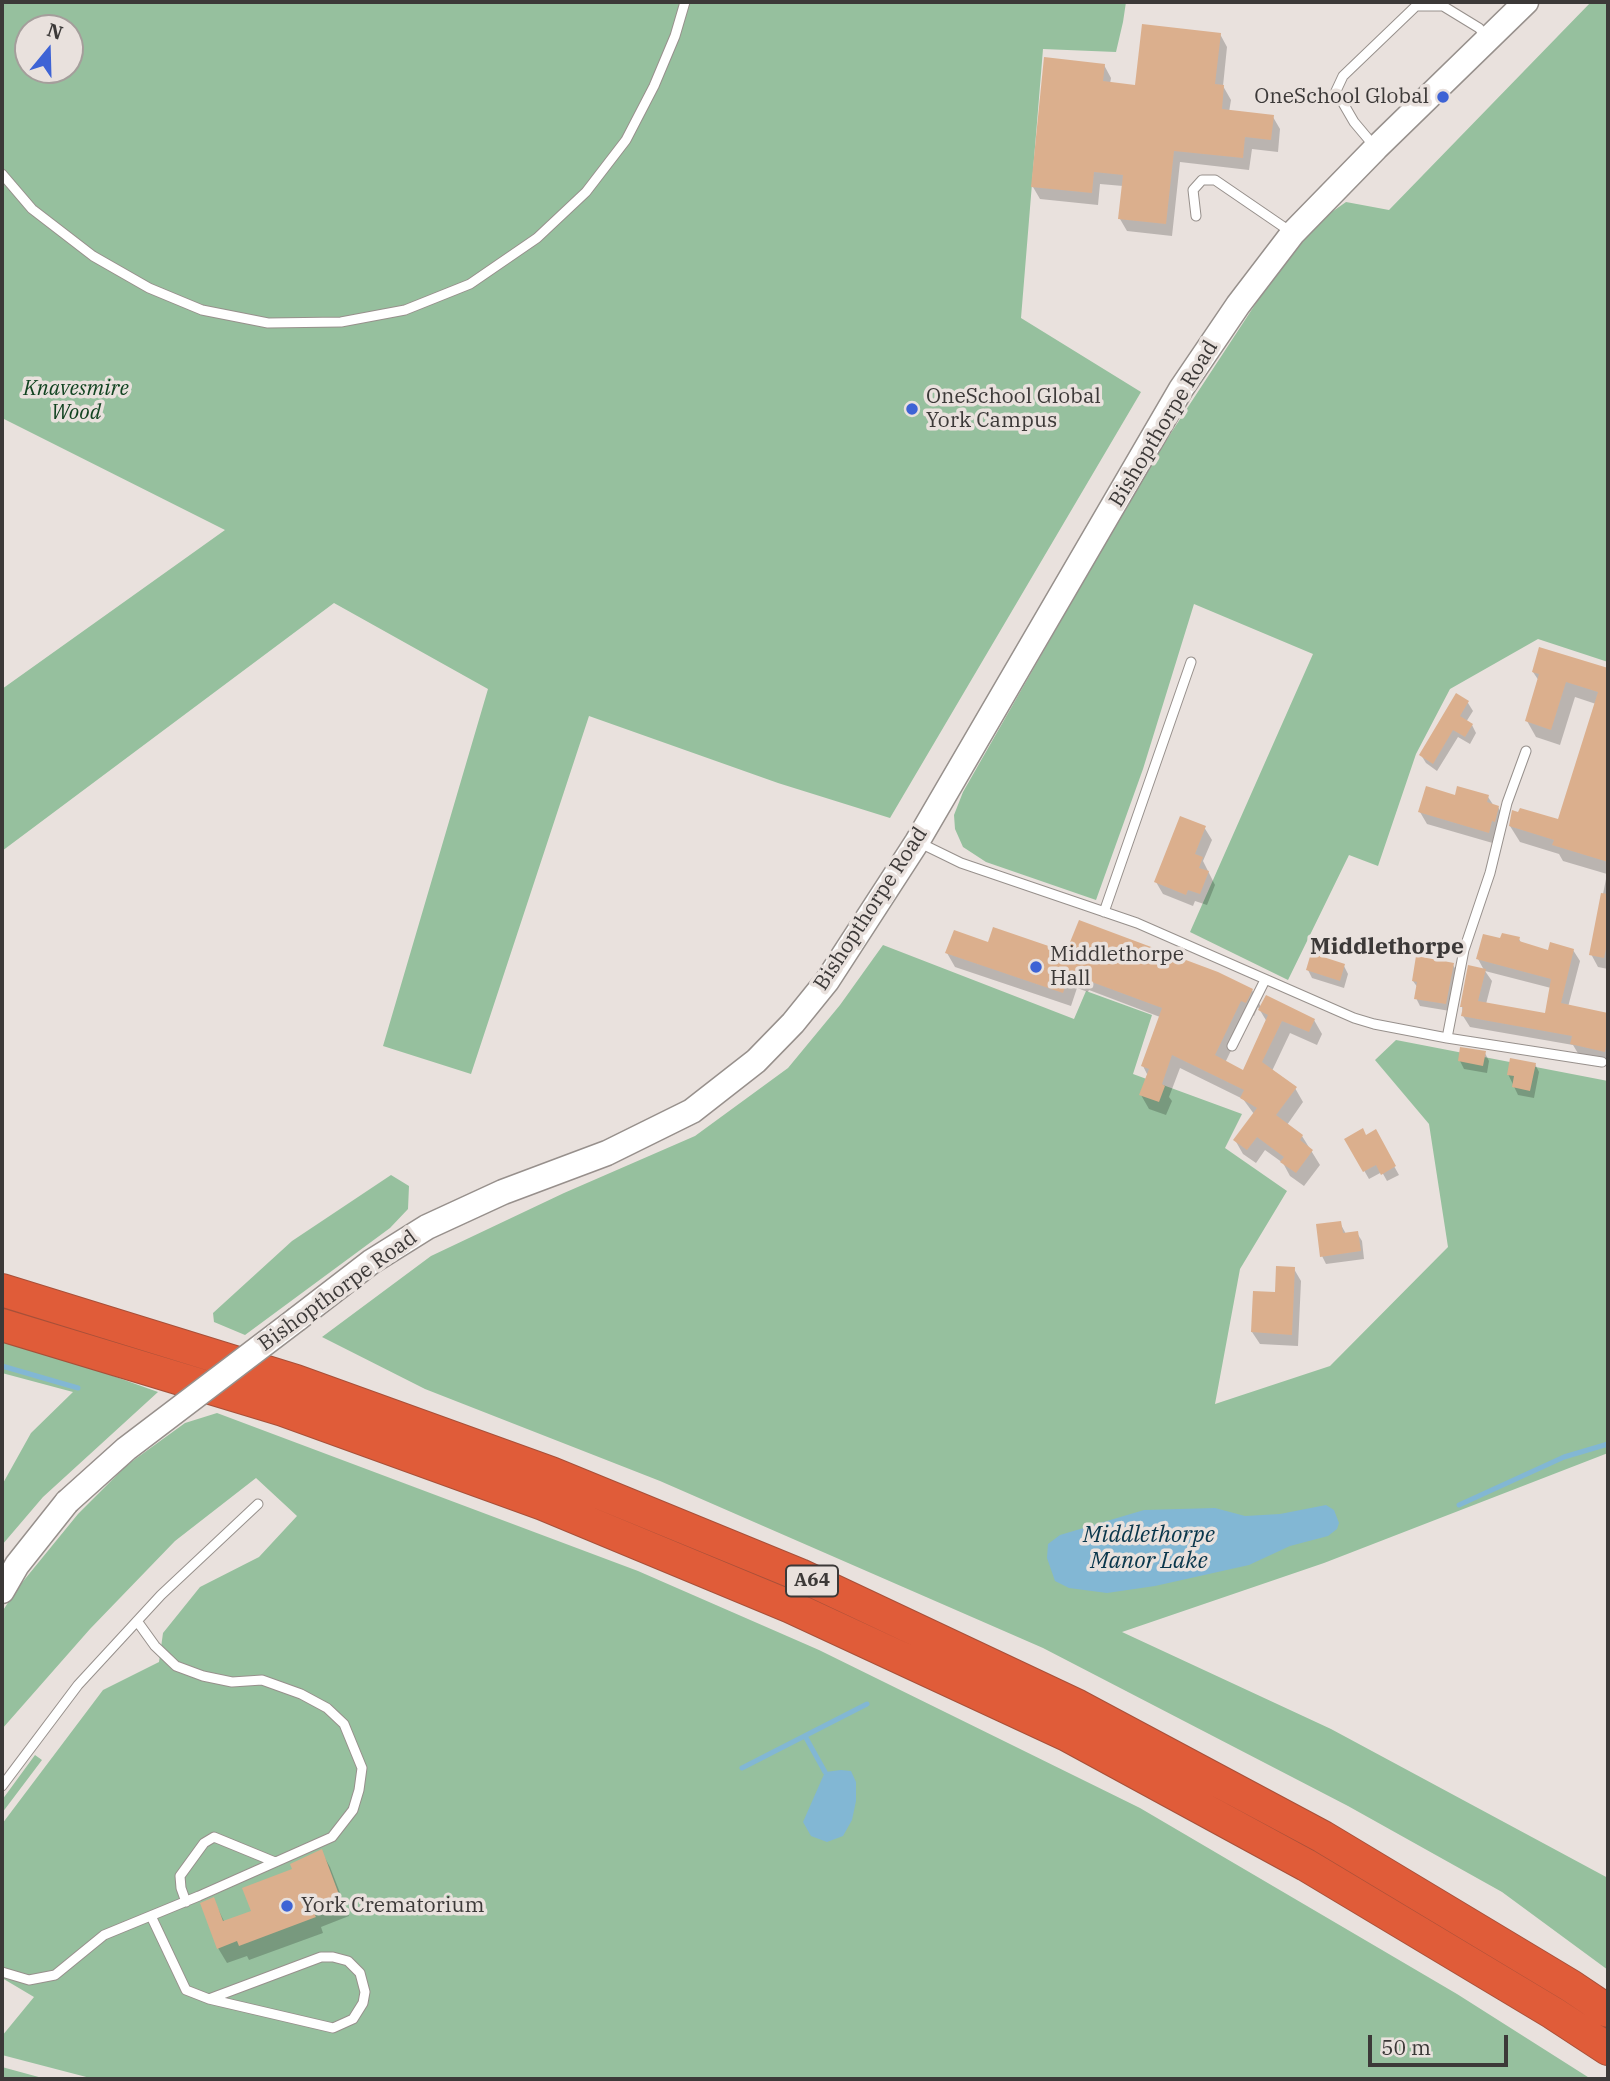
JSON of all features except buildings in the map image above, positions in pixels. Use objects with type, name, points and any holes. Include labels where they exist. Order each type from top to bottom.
[{"type":"highway","name":"A64","points":[[2,1290],[347,1399],[551,1473],[800,1575],[1078,1706],[1323,1837],[1608,2011]]},
{"type":"highway","name":"A64","points":[[2,1325],[309,1420],[542,1504],[791,1607],[1067,1735],[1306,1865],[1553,2012],[1608,2049]]},
{"type":"street","name":"Bishopthorpe Road","points":[[2,1591],[17,1565],[67,1502],[135,1442],[371,1262],[427,1227],[503,1192],[607,1153],[692,1111],[755,1061],[793,1023],[827,981],[917,842],[1181,389],[1238,305],[1293,233],[1526,2]]},
{"type":"lane","points":[[2,174],[32,209],[93,256],[149,288],[202,310],[268,323],[341,322],[405,310],[470,284],[537,238],[586,192],[632,129],[675,36],[685,2]]},
{"type":"lane","points":[[1376,148],[1354,122],[1336,91],[1343,76],[1397,24],[1416,6],[1443,6],[1479,28],[1489,40]]},
{"type":"lane","points":[[1196,216],[1193,190],[1202,180],[1215,180],[1293,233]]},
{"type":"lane","points":[[1104,912],[1191,662]]},
{"type":"lane","points":[[1447,1038],[1464,950],[1490,873],[1507,803],[1526,751]]},
{"type":"lane","points":[[917,842],[961,863],[1163,934],[1374,1024],[1602,1062]]},
{"type":"lane","points":[[1231,1046],[1265,979]]},
{"type":"lane","points":[[2,1786],[78,1685],[160,1595],[258,1504]]},
{"type":"lane","points":[[2,1972],[29,1980],[55,1975],[104,1935],[332,1837],[353,1810],[362,1768],[344,1724],[327,1708],[292,1691],[262,1681],[232,1682],[203,1676],[177,1665],[155,1646],[137,1621]]},
{"type":"lane","points":[[186,1902],[180,1876],[204,1843],[214,1837],[275,1862]]},
{"type":"lane","points":[[151,1916],[187,1990],[209,1999],[333,2028],[353,2019],[363,2003],[365,1992],[360,1973],[348,1961],[333,1957],[321,1958],[209,1999]]},
{"type":"green space","name":"Knavesmire Wood","points":[[2,2],[1126,2],[1116,52],[1043,49],[1021,318],[1141,392],[890,818],[778,783],[589,716],[471,1074],[383,1046],[488,689],[334,603],[2,851],[2,689],[225,530],[2,418]]},
{"type":"green space","points":[[1591,2],[1608,2],[1608,662],[1538,639],[1450,689],[1416,754],[1378,866],[1349,855],[1288,980],[1190,932],[1313,654],[1194,604],[1143,769],[1096,900],[986,862],[963,847],[955,829],[954,815],[963,792],[1148,468],[1302,233],[1346,202],[1389,210]]},
{"type":"green space","points":[[883,945],[1074,1019],[1086,991],[1152,1015],[1133,1074],[1242,1114],[1225,1148],[1287,1191],[1240,1269],[1215,1404],[1330,1366],[1448,1247],[1429,1124],[1375,1060],[1396,1040],[1608,1081],[1608,1453],[1324,1563],[1122,1632],[1331,1729],[1608,1878],[1608,1970],[1502,1892],[1348,1806],[1043,1648],[660,1481],[425,1389],[322,1337],[431,1256],[564,1193],[695,1136],[788,1068],[840,1005]]},
{"type":"green space","points":[[391,1175],[409,1186],[408,1209],[390,1228],[245,1335],[214,1322],[213,1313],[292,1241]]},
{"type":"green space","points":[[2,1342],[158,1392],[43,1497],[2,1545],[2,1485],[31,1433],[73,1392],[2,1373]]},
{"type":"green space","points":[[217,1413],[638,1571],[819,1650],[1140,1808],[1457,1994],[1591,2079],[94,2079],[2,2055],[2,2036],[34,1997],[2,1978],[2,1824],[103,1690],[159,1662],[163,1633],[200,1587],[259,1557],[297,1516],[256,1478],[175,1541],[90,1629],[2,1729],[2,1612],[16,1590],[78,1514],[127,1465],[185,1423]]},
{"type":"green space","points":[[35,1755],[42,1760],[2,1813],[2,1800]]},
{"type":"green space","points":[[2,2067],[46,2079],[2,2079]]},
{"type":"water","name":"Middlethorpe Manor Lake","points":[[1326,1505],[1334,1510],[1339,1523],[1337,1529],[1328,1536],[1290,1546],[1249,1565],[1155,1586],[1107,1593],[1069,1588],[1055,1581],[1047,1558],[1048,1544],[1060,1535],[1144,1510],[1215,1508],[1245,1516],[1280,1514]]},
{"type":"water","points":[[851,1771],[856,1782],[856,1801],[852,1820],[843,1836],[827,1842],[811,1836],[803,1822],[825,1772]]},
{"type":"waterway","points":[[2,1366],[78,1388]]},
{"type":"waterway","points":[[1459,1505],[1564,1457],[1608,1444]]},
{"type":"waterway","points":[[742,1768],[867,1704]]},
{"type":"waterway","points":[[805,1736],[825,1772]]},
{"type":"place","name":"OneSchool Global","points":[[1443,97]]},
{"type":"place","name":"OneSchool Global York Campus","points":[[912,409]]},
{"type":"place","name":"Middlethorpe Hall","points":[[1036,967]]},
{"type":"place","name":"York Crematorium","points":[[287,1906]]},
{"type":"district","name":"Middlethorpe","points":[[1387,947]]}]
